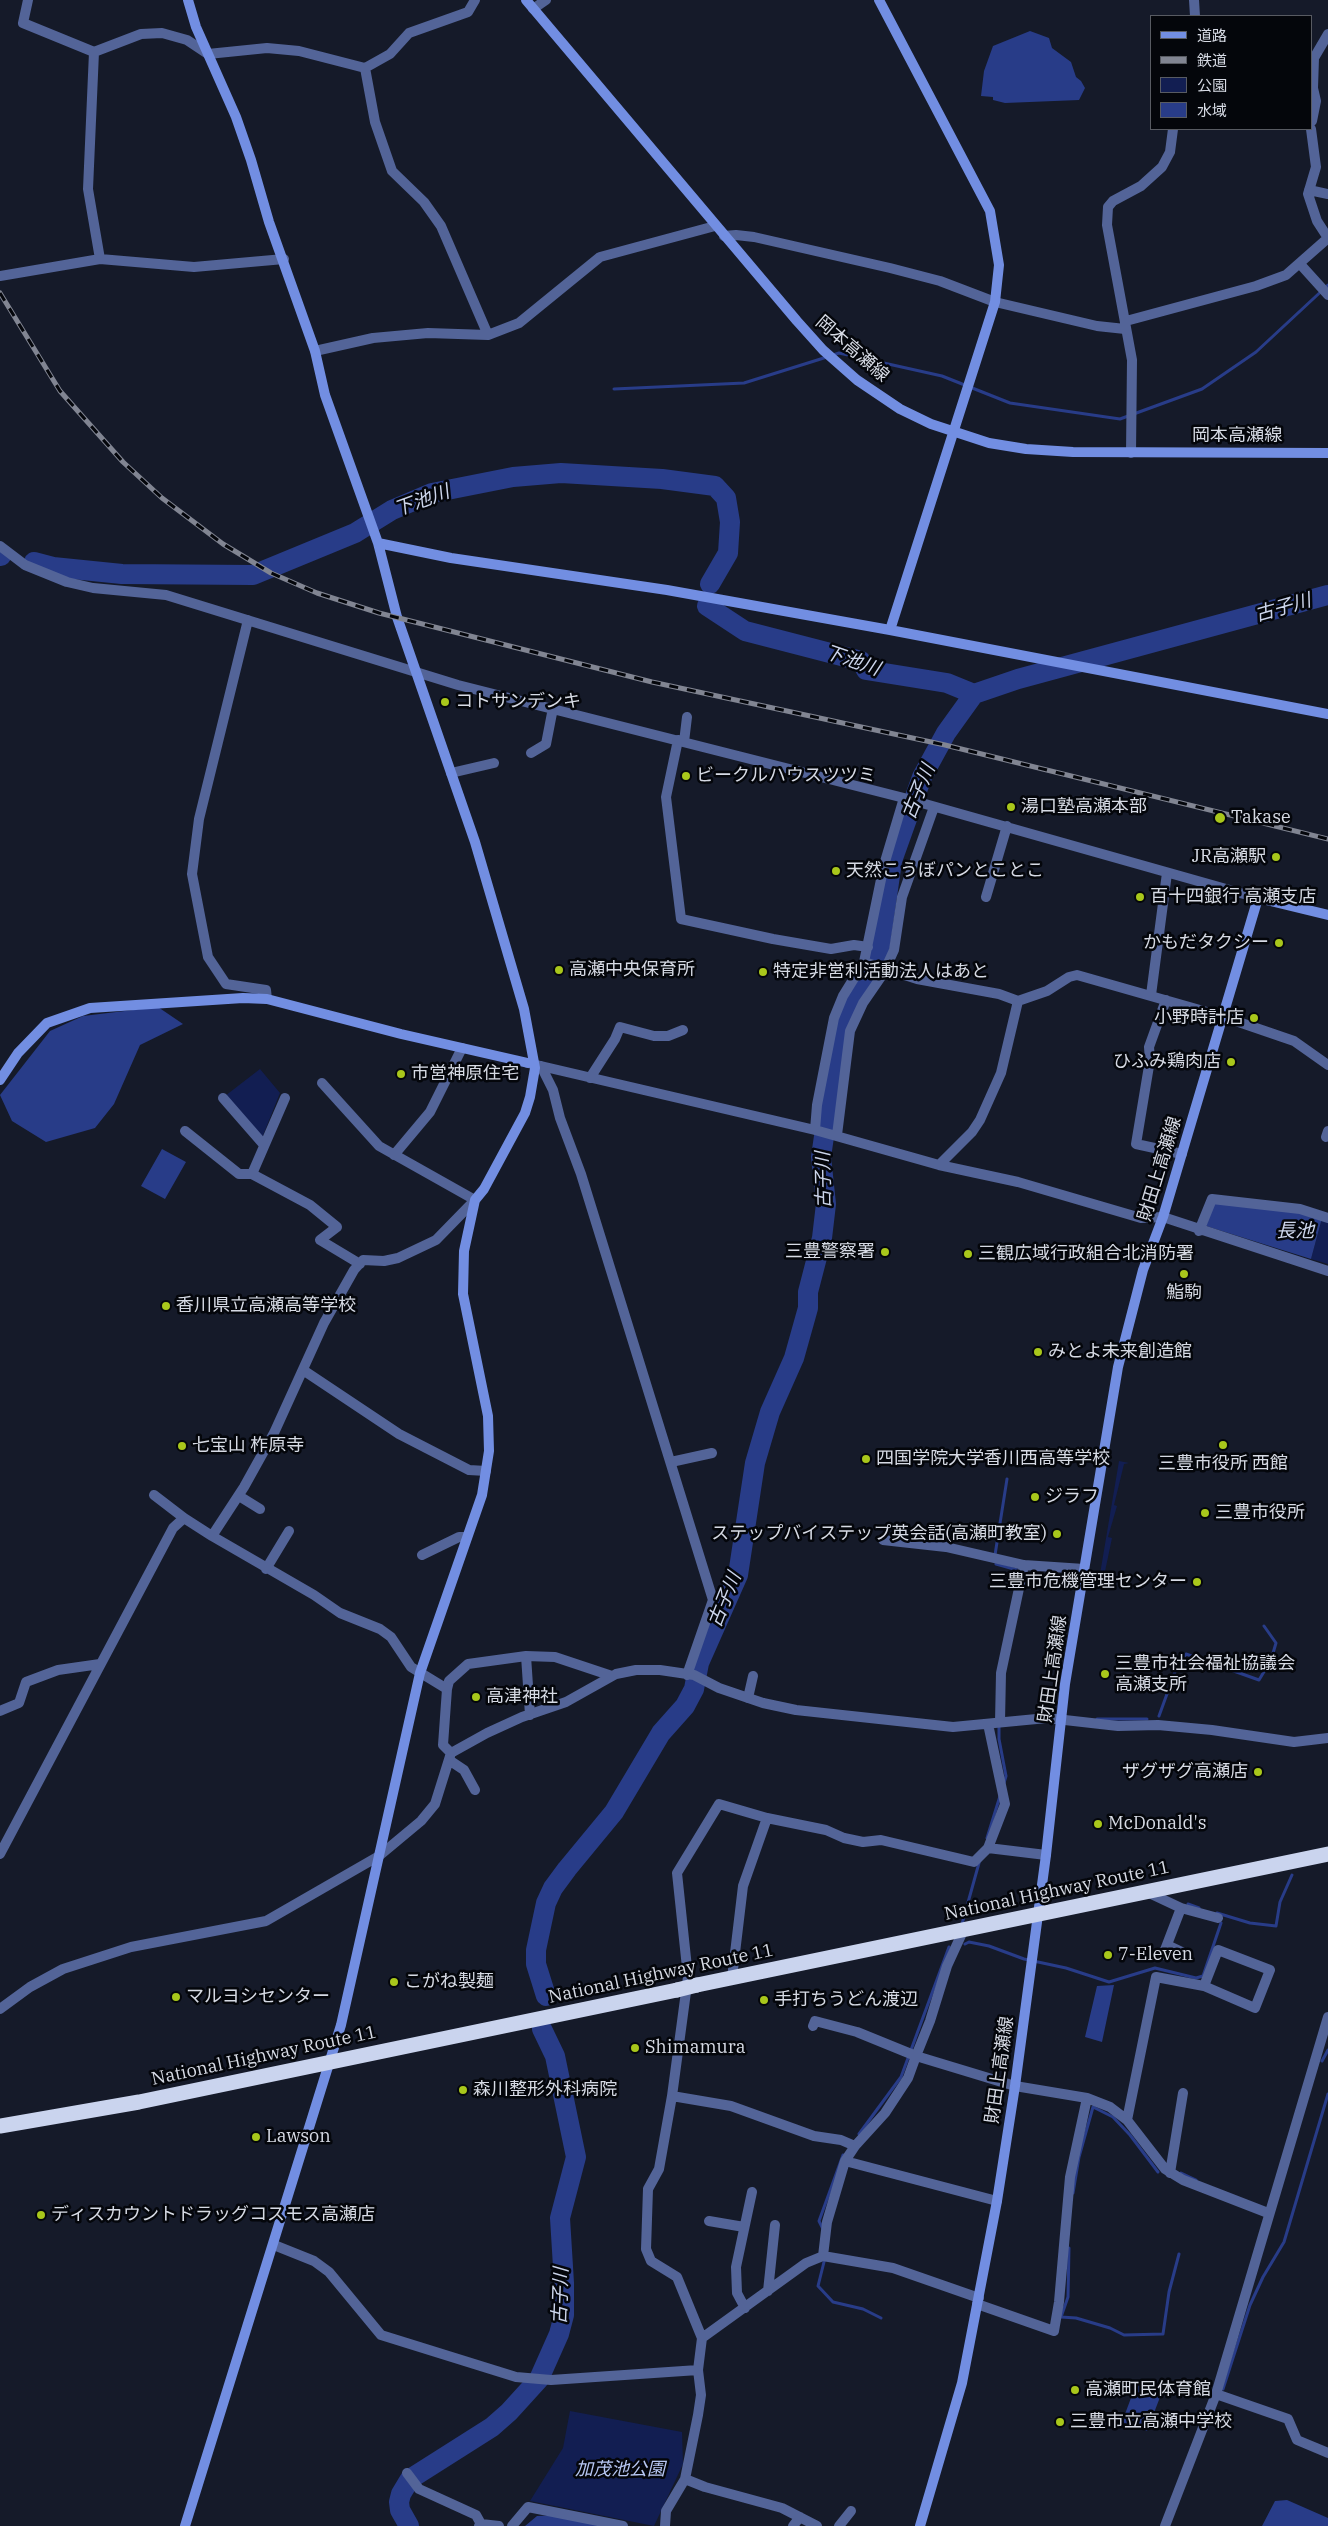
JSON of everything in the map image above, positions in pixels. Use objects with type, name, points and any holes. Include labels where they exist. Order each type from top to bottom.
[{"type":"highway","name":"National Highway Route 11","points":[[0,2126],[139,2102],[1328,1854]]},
{"type":"street","points":[[28,0],[23,22],[94,52],[141,34],[162,34],[186,40],[208,54],[267,48],[299,51],[365,68],[390,54],[409,33],[468,12],[475,0]]},
{"type":"street","points":[[188,0],[196,27],[236,117],[269,222],[284,259],[315,351],[325,395],[378,543],[396,617],[451,773],[515,978],[530,1033],[534,1065],[530,1097],[525,1113],[484,1189],[475,1200],[436,1240],[398,1258],[384,1261],[363,1260],[354,1270],[324,1324],[274,1433],[239,1496],[212,1536]]},
{"type":"street","name":"岡本高瀬線","points":[[526,0],[796,321],[823,350],[857,380],[900,409],[931,424],[989,443],[1026,449],[1131,452],[1328,453]]},
{"type":"street","points":[[533,9],[546,0]]},
{"type":"street","points":[[879,0],[990,211],[999,265],[995,302],[964,393],[890,630]]},
{"type":"street","points":[[1194,0],[1195,15]]},
{"type":"street","points":[[1313,116],[1316,101],[1313,88],[1314,58],[1328,34]]},
{"type":"street","points":[[94,52],[88,189],[100,259]]},
{"type":"street","points":[[365,68],[376,122],[392,171],[424,202],[442,226],[488,335]]},
{"type":"street","points":[[1131,452],[1132,360],[1107,225],[1108,207],[1113,201],[1141,186],[1162,167],[1170,152],[1172,130]]},
{"type":"street","points":[[724,236],[736,235],[754,238],[890,268],[940,281],[995,302],[1108,328],[1125,325],[1256,286],[1286,275],[1328,238],[1317,221],[1308,194],[1316,168],[1311,130]]},
{"type":"street","points":[[1309,190],[1328,194]]},
{"type":"street","points":[[315,351],[373,338],[410,335],[488,335],[519,323],[600,257],[715,226]]},
{"type":"street","points":[[0,276],[100,259],[194,267],[284,259]]},
{"type":"street","points":[[1300,264],[1328,295]]},
{"type":"street","points":[[378,543],[451,558],[667,590],[890,630],[1124,673],[1328,714]]},
{"type":"street","points":[[0,546],[25,565],[67,582],[94,588],[166,595],[458,685],[904,798],[1167,873],[1328,915]]},
{"type":"street","points":[[248,620],[199,819],[192,874],[208,956],[226,984],[266,990],[267,999]]},
{"type":"street","points":[[531,753],[546,744],[553,708]]},
{"type":"street","points":[[687,717],[666,797],[681,918],[773,939],[831,949],[854,945],[868,947]]},
{"type":"street","points":[[451,773],[494,763]]},
{"type":"street","points":[[815,1130],[817,1105],[834,1018],[843,996],[868,962],[868,947],[884,865],[904,798]]},
{"type":"street","points":[[837,1135],[850,1031],[863,1003],[886,968],[894,950],[902,897],[934,807]]},
{"type":"street","points":[[986,897],[1007,826]]},
{"type":"street","points":[[1151,995],[1167,873]]},
{"type":"street","name":"財田上高瀬線","points":[[920,2526],[960,2392],[997,2201],[1015,2086],[1046,1855],[1061,1721],[1118,1367],[1143,1270],[1163,1217],[1258,898]]},
{"type":"street","points":[[868,962],[917,978],[999,994],[1018,1001],[1047,990],[1069,977],[1078,975],[1222,1016],[1294,1041],[1328,1065]]},
{"type":"street","points":[[0,1080],[18,1053],[47,1023],[90,1008],[219,999],[267,999],[462,1048],[837,1135],[939,1165],[1018,1182],[1141,1218],[1163,1217],[1328,1271]]},
{"type":"street","points":[[1166,1000],[1149,1048],[1150,1060],[1136,1144],[1182,1154]]},
{"type":"street","points":[[939,1165],[972,1132],[980,1120],[1001,1073],[1018,1001]]},
{"type":"street","points":[[590,1078],[615,1039],[620,1027],[654,1036],[668,1036],[683,1030]]},
{"type":"street","points":[[394,1155],[430,1112],[462,1048]]},
{"type":"street","points":[[534,1065],[553,1090],[560,1118],[581,1174],[713,1600],[687,1675]]},
{"type":"street","points":[[322,1084],[379,1146],[475,1200]]},
{"type":"street","points":[[223,1098],[264,1145]]},
{"type":"street","points":[[252,1174],[285,1098]]},
{"type":"street","points":[[185,1131],[239,1174],[252,1174],[310,1204],[338,1227],[320,1240],[360,1264]]},
{"type":"street","points":[[1200,1230],[1212,1199],[1300,1208],[1328,1218]]},
{"type":"street","points":[[185,2526],[274,2245],[352,1985],[420,1673],[482,1495],[489,1451],[488,1416],[463,1294],[464,1251],[475,1200]]},
{"type":"street","points":[[303,1370],[399,1434],[469,1470],[486,1472]]},
{"type":"street","points":[[671,1462],[712,1453]]},
{"type":"street","points":[[154,1495],[212,1536],[266,1569],[314,1595],[340,1613],[380,1629],[391,1637],[412,1666],[447,1689]]},
{"type":"street","points":[[239,1496],[260,1509]]},
{"type":"street","points":[[0,1854],[174,1528],[184,1518]]},
{"type":"street","points":[[266,1569],[289,1531]]},
{"type":"street","points":[[422,1555],[459,1537],[466,1537]]},
{"type":"street","points":[[883,1540],[946,1547],[1024,1565],[1084,1570]]},
{"type":"street","points":[[1000,1722],[1001,1673],[1024,1565]]},
{"type":"street","points":[[475,1790],[464,1770],[450,1756],[443,1745],[449,1682],[468,1664],[526,1656],[555,1657],[612,1676]]},
{"type":"street","points":[[526,1656],[530,1715]]},
{"type":"street","points":[[0,1710],[19,1704],[26,1682],[58,1670],[100,1664]]},
{"type":"street","points":[[0,2009],[30,1987],[63,1969],[131,1947],[266,1922],[379,1856],[421,1821],[435,1804],[450,1756],[487,1733],[566,1702],[612,1676],[636,1670],[660,1670],[694,1676],[748,1698],[796,1710],[953,1727],[1048,1718],[1061,1721],[1118,1726],[1158,1725],[1219,1730],[1294,1742],[1328,1738]]},
{"type":"street","points":[[748,1698],[753,1676]]},
{"type":"street","points":[[665,2526],[666,2511],[685,2479],[701,2395],[698,2370],[702,2338],[677,2277],[651,2261],[646,2249],[648,2189],[659,2169],[672,2096],[688,1977],[678,1873],[720,1804],[768,1818],[826,1830],[844,1838],[863,1842],[882,1840],[974,1862],[988,1848],[1005,1804],[988,1724]]},
{"type":"street","points":[[732,1978],[743,1886],[768,1818]]},
{"type":"street","points":[[988,1848],[1046,1855]]},
{"type":"street","points":[[1146,1892],[1181,1908],[1218,1918]]},
{"type":"street","points":[[1181,1908],[1165,1950],[1184,1953]]},
{"type":"street","points":[[823,2256],[827,2222],[845,2161],[855,2146],[885,2113],[908,2078],[930,2021],[947,1966],[964,1929]]},
{"type":"street","points":[[1127,2120],[1156,1977],[1204,1986],[1255,2008],[1270,1970],[1218,1950],[1204,1986]]},
{"type":"street","points":[[1165,2526],[1216,2394],[1268,2213],[1328,2017]]},
{"type":"street","points":[[813,2026],[815,2021],[857,2032],[916,2056],[1015,2086],[1086,2098],[1110,2106],[1127,2120],[1149,2150],[1170,2173],[1213,2193],[1268,2213]]},
{"type":"street","points":[[1170,2173],[1183,2093]]},
{"type":"street","points":[[672,2096],[730,2106],[814,2136],[842,2140],[855,2146]]},
{"type":"street","points":[[702,2338],[806,2262],[823,2256],[893,2268],[1054,2330],[1059,2302],[1070,2177],[1086,2098]]},
{"type":"street","points":[[845,2161],[997,2201]]},
{"type":"street","points":[[745,2308],[737,2293],[736,2267],[752,2192]]},
{"type":"street","points":[[709,2221],[744,2227]]},
{"type":"street","points":[[768,2291],[775,2225]]},
{"type":"street","points":[[274,2245],[314,2261],[329,2272],[381,2335],[516,2377],[551,2380],[698,2370]]},
{"type":"street","points":[[1216,2394],[1288,2419],[1297,2440],[1328,2453]]},
{"type":"street","points":[[407,2472],[419,2489],[476,2515],[480,2525],[499,2526]]},
{"type":"street","points":[[685,2479],[705,2487],[782,2508],[817,2526]]},
{"type":"street","points":[[512,2526],[528,2507],[623,2526]]},
{"type":"street","points":[[839,2526],[851,2511]]},
{"type":"street","points":[[793,2526],[800,2517]]},
{"type":"green space","points":[[260,1069],[280,1093],[262,1138],[225,1096]]},
{"type":"green space","points":[[1322,1218],[1328,1220],[1328,1264],[1311,1259]]},
{"type":"green space","points":[[1119,1461],[1129,1463],[1124,1464],[1114,1505],[1117,1506],[1108,1537],[1112,1538],[1103,1581],[1099,1580]]},
{"type":"green space","name":"加茂池公園","points":[[570,2411],[682,2432],[683,2464],[654,2526],[530,2501],[563,2448]]},
{"type":"water","points":[[1030,31],[1049,38],[1052,48],[1071,62],[1076,77],[1085,88],[1079,100],[1005,103],[993,100],[993,97],[981,96],[984,71],[993,46]]},
{"type":"water","points":[[158,1007],[183,1024],[140,1045],[114,1104],[95,1128],[46,1142],[12,1121],[0,1095],[50,1031],[83,1016]]},
{"type":"water","points":[[162,1149],[186,1162],[165,1199],[141,1186]]},
{"type":"water","name":"長池","points":[[1215,1201],[1265,1206],[1322,1218],[1311,1259],[1206,1226]]},
{"type":"water","points":[[1114,1985],[1102,2042],[1085,2037],[1097,1986]]},
{"type":"water","points":[[1137,2382],[1162,2392],[1147,2431],[1122,2422]]},
{"type":"water","points":[[1287,2500],[1328,2518],[1328,2526],[1262,2526],[1275,2501]]},
{"type":"water","points":[[564,2515],[612,2526],[525,2526],[537,2516]]},
{"type":"waterway","points":[[833,355],[839,353],[942,376],[1010,403],[1120,419],[1202,389],[1256,352],[1328,285]]},
{"type":"waterway","points":[[614,389],[744,383],[827,357]]},
{"type":"waterway","name":"下池川","points":[[34,562],[53,567],[122,574],[253,575],[355,533],[392,510],[432,493],[513,477],[561,473],[662,479],[715,486],[726,498],[730,522],[728,553],[710,584]]},
{"type":"waterway","name":"古子川","points":[[546,1996],[536,1964],[536,1950],[546,1903],[553,1888],[567,1869],[614,1812],[661,1733],[685,1706],[694,1689],[699,1663],[738,1575],[755,1463],[770,1412],[794,1358],[808,1308],[808,1292],[822,1238],[826,1204],[821,1157],[837,1047],[846,1014],[869,977],[880,946],[892,861],[922,777],[946,733],[974,694],[1018,679],[1328,595]]},
{"type":"waterway","name":"下池川","points":[[707,606],[745,631],[861,661],[866,670],[947,683],[974,694]]},
{"type":"waterway","points":[[995,1555],[1007,1479]]},
{"type":"waterway","points":[[899,1533],[930,1541]]},
{"type":"waterway","points":[[996,1564],[1021,1571]]},
{"type":"waterway","points":[[1159,1716],[1176,1669],[1186,1654],[1259,1680],[1271,1660],[1276,1643],[1264,1626]]},
{"type":"waterway","points":[[1097,1719],[1147,1719]]},
{"type":"waterway","points":[[999,1726],[999,1739],[1006,1776],[1004,1783]]},
{"type":"waterway","points":[[987,1838],[1000,1796]]},
{"type":"waterway","points":[[962,1924],[979,1863]]},
{"type":"waterway","points":[[1217,1913],[1250,1923],[1276,1926],[1280,1902],[1292,1875]]},
{"type":"waterway","points":[[1188,1904],[1199,1908]]},
{"type":"waterway","points":[[965,1944],[969,1942],[989,1946],[1024,1959],[1066,1968],[1109,1982],[1155,1968],[1196,1978],[1203,1976],[1221,1923]]},
{"type":"waterway","points":[[859,2134],[901,2077],[949,1947]]},
{"type":"waterway","name":"古子川","points":[[409,2526],[400,2510],[399,2502],[401,2494],[410,2479],[492,2427],[509,2412],[539,2379],[559,2334],[564,2315],[560,2218],[576,2157],[555,2056],[542,2029]]},
{"type":"waterway","points":[[1322,2061],[1328,2050]]},
{"type":"waterway","points":[[1223,2389],[1250,2305],[1263,2277],[1284,2242],[1328,2094]]},
{"type":"waterway","points":[[1073,2193],[1079,2157],[1093,2107],[1113,2117],[1130,2135],[1158,2172]]},
{"type":"waterway","points":[[823,2229],[819,2221],[843,2155]]},
{"type":"waterway","points":[[1181,2173],[1196,2180]]},
{"type":"waterway","points":[[1069,2248],[1068,2297],[1061,2317],[1076,2318],[1110,2328],[1124,2335],[1163,2334],[1169,2292],[1179,2254]]},
{"type":"waterway","points":[[825,2258],[818,2286],[833,2302],[863,2309],[881,2318]]},
{"type":"railway","points":[[0,293],[60,391],[123,462],[162,498],[223,544],[271,573],[317,593],[379,613],[652,682],[945,745],[1328,839]]},
{"type":"place","name":"コトサンデンキ","points":[[445,702]]},
{"type":"place","name":"ビークルハウスツツミ","points":[[686,776]]},
{"type":"place","name":"湯口塾高瀬本部","points":[[1011,807]]},
{"type":"place","name":"Takase","points":[[1220,818]]},
{"type":"place","name":"JR高瀬駅","points":[[1276,857]]},
{"type":"place","name":"天然こうぼパンとことこ","points":[[836,871]]},
{"type":"place","name":"百十四銀行 高瀬支店","points":[[1140,897]]},
{"type":"place","name":"かもだタクシー","points":[[1279,943]]},
{"type":"place","name":"高瀬中央保育所","points":[[559,970]]},
{"type":"place","name":"特定非営利活動法人はあと","points":[[763,972]]},
{"type":"place","name":"小野時計店","points":[[1254,1018]]},
{"type":"place","name":"ひふみ鶏肉店","points":[[1231,1062]]},
{"type":"place","name":"市営神原住宅","points":[[401,1074]]},
{"type":"place","name":"三豊警察署","points":[[885,1252]]},
{"type":"place","name":"三観広域行政組合北消防署","points":[[968,1254]]},
{"type":"place","name":"鮨駒","points":[[1184,1274]]},
{"type":"place","name":"香川県立高瀬高等学校","points":[[166,1306]]},
{"type":"place","name":"みとよ未来創造館","points":[[1038,1352]]},
{"type":"place","name":"三豊市役所 西館","points":[[1223,1445]]},
{"type":"place","name":"七宝山 柞原寺","points":[[182,1446]]},
{"type":"place","name":"四国学院大学香川西高等学校","points":[[866,1459]]},
{"type":"place","name":"ジラフ","points":[[1035,1497]]},
{"type":"place","name":"三豊市役所","points":[[1205,1513]]},
{"type":"place","name":"ステップバイステップ英会話(高瀬町教室)","points":[[1057,1534]]},
{"type":"place","name":"三豊市危機管理センター","points":[[1197,1582]]},
{"type":"place","name":"三豊市社会福祉協議会 高瀬支所","points":[[1105,1674]]},
{"type":"place","name":"高津神社","points":[[476,1697]]},
{"type":"place","name":"ザグザグ高瀬店","points":[[1258,1772]]},
{"type":"place","name":"McDonald's","points":[[1098,1824]]},
{"type":"place","name":"7-Eleven","points":[[1108,1955]]},
{"type":"place","name":"こがね製麺","points":[[394,1982]]},
{"type":"place","name":"マルヨシセンター","points":[[176,1997]]},
{"type":"place","name":"手打ちうどん渡辺","points":[[764,2000]]},
{"type":"place","name":"Shimamura","points":[[635,2048]]},
{"type":"place","name":"森川整形外科病院","points":[[463,2090]]},
{"type":"place","name":"Lawson","points":[[256,2137]]},
{"type":"place","name":"ディスカウントドラッグコスモス高瀬店","points":[[41,2215]]},
{"type":"place","name":"高瀬町民体育館","points":[[1075,2390]]},
{"type":"place","name":"三豊市立高瀬中学校","points":[[1060,2422]]}]
